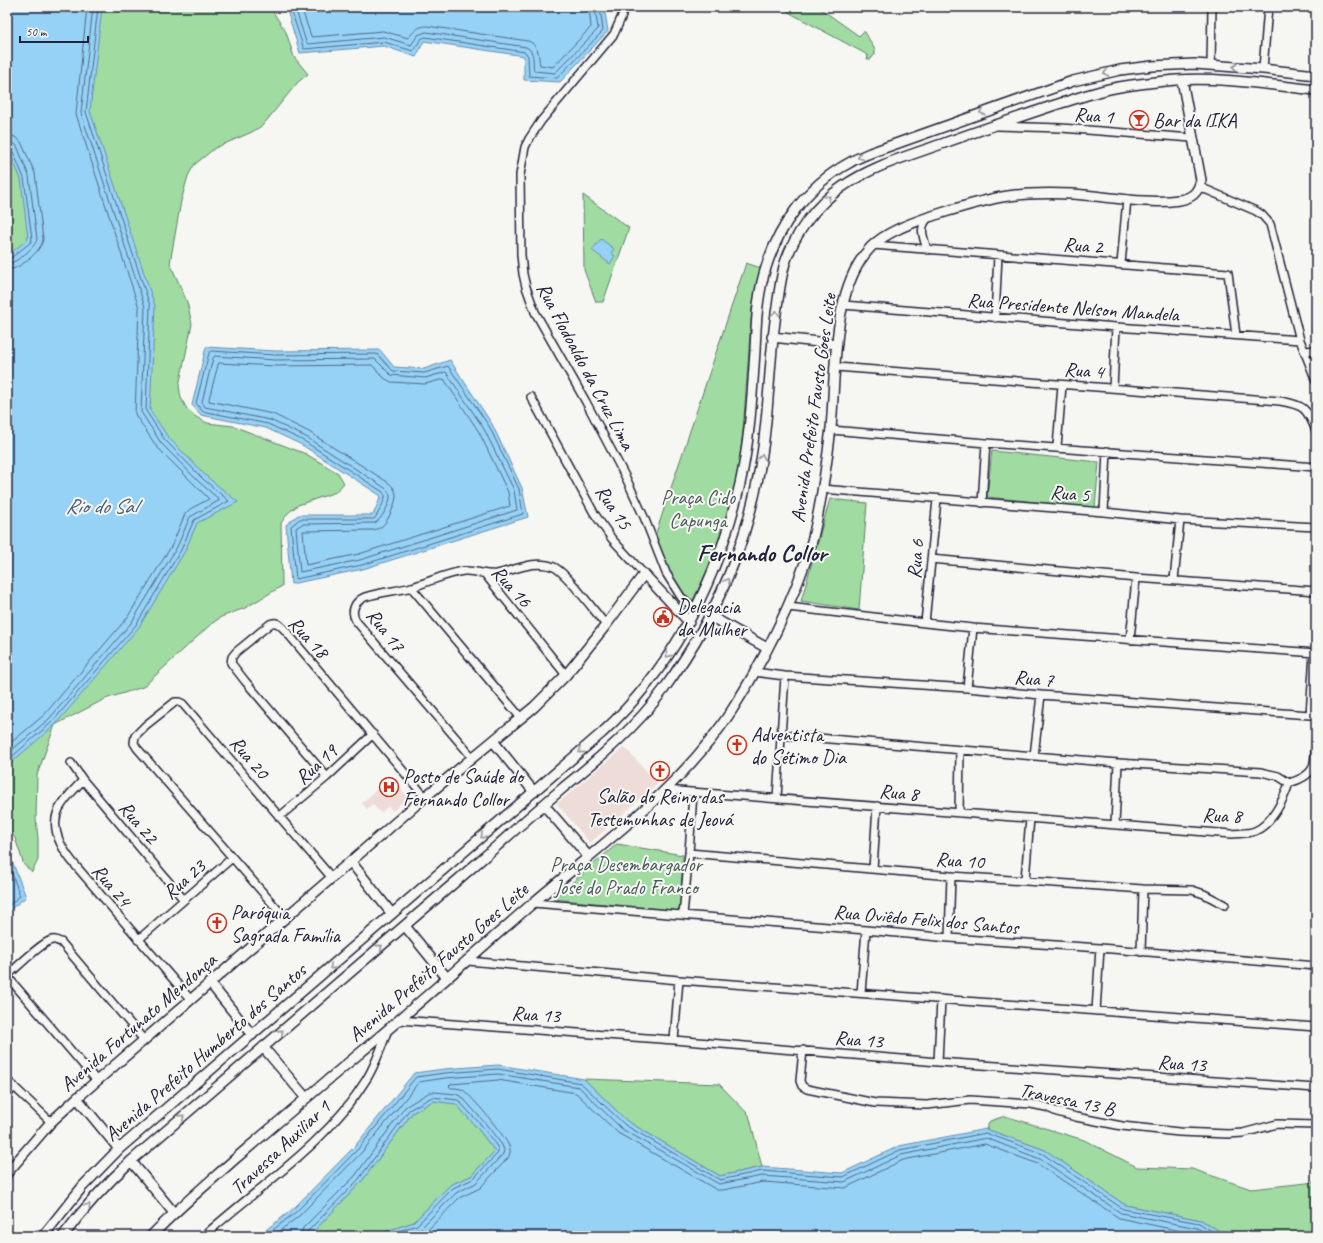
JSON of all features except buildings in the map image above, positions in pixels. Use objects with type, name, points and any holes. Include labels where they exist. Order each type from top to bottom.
[{"type":"street","name":"Rua Flodoaldo da Cruz Lima","points":[[623,7],[622,16],[614,34],[541,121],[528,139],[520,175],[523,274],[535,312],[615,455],[638,502],[666,573],[681,597],[696,609]]},
{"type":"street","points":[[1211,65],[1212,7]]},
{"type":"street","points":[[1263,69],[1268,7]]},
{"type":"street","name":"Avenida Prefeito Humberto dos Santos","points":[[43,1236],[83,1186],[119,1149],[534,792],[621,715],[639,695],[662,664],[696,609],[719,556],[740,483],[750,418],[759,302],[768,262],[781,231],[794,211],[817,186],[834,172],[870,153],[1073,80],[1120,70],[1152,66],[1211,65],[1316,75]]},
{"type":"street","name":"Avenida Prefeito Humberto dos Santos","points":[[63,1236],[108,1183],[131,1161],[613,746],[630,730],[664,690],[710,616],[730,573],[746,528],[753,503],[763,453],[772,337],[779,290],[786,262],[799,233],[821,205],[833,194],[847,183],[865,173],[892,162],[993,126],[1110,88],[1182,80],[1230,81],[1316,90]]},
{"type":"street","points":[[1182,80],[1200,175],[1200,187],[1256,211],[1267,219],[1273,232],[1300,340],[1316,381]]},
{"type":"street","points":[[952,123],[958,138]]},
{"type":"street","name":"Rua 1","points":[[993,126],[1061,128],[1192,138]]},
{"type":"street","name":"Avenida Prefeito Fausto Goes Leite","points":[[151,1236],[174,1213],[306,1098],[400,1020],[446,978],[468,961],[665,790],[698,755],[721,726],[754,672],[788,607],[811,545],[822,489],[831,430],[837,344],[843,305],[852,277],[861,261],[873,245],[903,228],[928,218],[955,208],[988,199],[1026,194],[1074,194],[1127,200],[1178,200],[1191,196],[1200,187]]},
{"type":"street","points":[[1121,264],[1127,200]]},
{"type":"street","points":[[927,250],[922,228],[923,224],[928,218]]},
{"type":"street","name":"Rua 2","points":[[873,245],[1228,273],[1236,335]]},
{"type":"street","points":[[995,318],[998,255]]},
{"type":"street","name":"Rua Presidente Nelson Mandela","points":[[843,305],[995,318],[1300,340]]},
{"type":"street","points":[[1113,388],[1116,327]]},
{"type":"street","points":[[772,337],[837,344]]},
{"type":"street","points":[[1304,351],[1316,350]]},
{"type":"street","name":"Rua 4","points":[[836,367],[1293,403],[1301,407],[1309,414],[1316,431]]},
{"type":"street","points":[[1057,447],[1062,385]]},
{"type":"street","name":"Rua 15","points":[[531,397],[594,514],[612,538],[689,622]]},
{"type":"street","points":[[831,430],[1316,467]]},
{"type":"street","points":[[982,503],[986,443]]},
{"type":"street","points":[[1104,512],[1107,451]]},
{"type":"street","name":"Rua 5","points":[[822,489],[1104,512],[1180,520],[1316,527]]},
{"type":"street","name":"Rua 6","points":[[926,623],[937,499]]},
{"type":"street","points":[[1174,580],[1180,520]]},
{"type":"street","points":[[931,559],[1136,578],[1316,591]]},
{"type":"street","points":[[484,574],[496,574],[541,564],[555,568],[564,574],[606,625]]},
{"type":"street","name":"Rua 16","points":[[411,587],[465,571],[484,574],[566,675]]},
{"type":"street","name":"Avenida Fortunato Mendonça","points":[[7,1173],[51,1122],[77,1098],[425,797],[520,718],[566,675],[644,574]]},
{"type":"street","points":[[1130,640],[1136,578]]},
{"type":"street","points":[[411,587],[520,718]]},
{"type":"street","name":"Rua 17","points":[[411,587],[362,598],[355,605],[353,611],[354,617],[359,625],[472,757]]},
{"type":"street","name":"Rua 7","points":[[754,672],[785,676],[966,688],[1313,715],[1315,653],[973,628],[788,607]]},
{"type":"street","points":[[710,616],[767,648]]},
{"type":"street","name":"Rua 18","points":[[327,778],[234,667],[231,661],[236,652],[270,624],[279,624],[425,797]]},
{"type":"street","points":[[966,688],[973,628]]},
{"type":"street","points":[[777,798],[785,676]]},
{"type":"street","points":[[1034,756],[1041,695]]},
{"type":"street","name":"Rua 20","points":[[232,858],[144,758],[134,742],[135,736],[146,725],[177,702],[184,704],[332,878]]},
{"type":"street","points":[[621,715],[630,730]]},
{"type":"street","name":"Rua 19","points":[[279,817],[327,778],[373,734]]},
{"type":"street","points":[[782,736],[1118,763],[1261,772],[1278,776],[1289,783],[1303,778],[1311,772],[1314,765],[1316,737]]},
{"type":"street","points":[[493,741],[534,792]]},
{"type":"street","points":[[958,813],[960,751]]},
{"type":"street","name":"Rua 22","points":[[71,763],[83,780],[184,900]]},
{"type":"street","points":[[1115,824],[1118,763]]},
{"type":"street","name":"Rua 24","points":[[83,780],[67,798],[58,813],[56,825],[59,842],[68,857],[191,1000]]},
{"type":"street","name":"Rua 8","points":[[665,790],[1232,834],[1251,832],[1262,826],[1274,813],[1284,798],[1289,783]]},
{"type":"street","points":[[683,915],[693,793]]},
{"type":"street","points":[[544,805],[588,856]]},
{"type":"street","points":[[873,869],[877,806]]},
{"type":"street","points":[[1026,880],[1030,818]]},
{"type":"street","name":"Rua 10","points":[[689,853],[951,876],[1143,889],[1192,890],[1204,894],[1225,905]]},
{"type":"street","points":[[232,858],[285,918]]},
{"type":"street","name":"Rua 23","points":[[138,940],[232,858]]},
{"type":"street","points":[[351,862],[392,914]]},
{"type":"street","points":[[949,938],[951,876]]},
{"type":"street","points":[[1141,952],[1143,889]]},
{"type":"street","name":"Rua Oviêdo Felix dos Santos","points":[[533,903],[949,938],[1100,948],[1316,966]]},
{"type":"street","points":[[405,926],[446,978]]},
{"type":"street","points":[[861,993],[866,930]]},
{"type":"street","points":[[97,1081],[7,976],[47,942],[52,940],[59,941],[144,1040]]},
{"type":"street","points":[[1096,1011],[1100,948]]},
{"type":"street","points":[[468,961],[679,980],[1316,1027]]},
{"type":"street","points":[[674,1040],[679,980]]},
{"type":"street","points":[[210,983],[252,1035]]},
{"type":"street","points":[[938,1062],[941,999]]},
{"type":"street","name":"Rua 13","points":[[400,1020],[803,1050],[938,1062],[1316,1088]]},
{"type":"street","name":"Travessa Auxiliar 1","points":[[204,1236],[294,1161],[346,1109],[366,1080],[375,1063],[388,1029]]},
{"type":"street","points":[[263,1047],[306,1098]]},
{"type":"street","name":"Travessa 13 B","points":[[803,1050],[800,1081],[802,1086],[808,1089],[875,1103],[927,1105],[970,1100],[1031,1104],[1046,1107],[1076,1117],[1122,1126],[1228,1134],[1243,1133],[1277,1124],[1316,1125]]},
{"type":"street","points":[[7,1080],[51,1122]]},
{"type":"street","points":[[7,1096],[14,1086]]},
{"type":"street","points":[[77,1098],[119,1149]]},
{"type":"street","points":[[131,1161],[174,1213]]},
{"type":"shaded area","points":[[624,747],[658,783],[590,843],[557,804]]},
{"type":"shaded area","name":"Posto de Saúde do Fernando Collor","points":[[390,777],[408,797],[393,811],[388,806],[381,813],[372,804],[367,809],[362,803]]},
{"type":"green space","points":[[7,7],[271,7],[286,32],[294,57],[308,74],[298,82],[263,125],[252,132],[215,148],[194,165],[188,176],[181,201],[170,263],[187,302],[192,324],[179,386],[181,398],[187,409],[196,417],[207,423],[233,426],[306,454],[338,473],[344,483],[336,492],[298,505],[288,513],[281,523],[282,586],[245,608],[221,617],[210,625],[143,687],[105,699],[55,725],[37,775],[36,818],[38,860],[32,872],[24,865],[15,838],[7,827],[7,766],[13,761],[7,631]]},
{"type":"green space","points":[[779,7],[818,7],[859,36],[865,32],[875,50],[875,54],[871,59],[867,59],[868,56],[864,53]]},
{"type":"green space","points":[[583,195],[629,228],[603,302],[596,302],[584,270]]},
{"type":"green space","name":"Praça Cido Capunga","points":[[746,263],[761,268],[752,308],[743,431],[737,483],[727,519],[712,561],[692,602],[684,610],[664,569],[655,536]]},
{"type":"green space","points":[[992,451],[1099,462],[1095,508],[987,497]]},
{"type":"green space","points":[[830,499],[867,503],[859,610],[801,601]]},
{"type":"green space","name":"Praça Desembargador José do Prado Franco","points":[[617,844],[683,855],[680,911],[553,899]]},
{"type":"green space","points":[[584,1079],[719,1084],[749,1115],[762,1167],[720,1176],[627,1121]]},
{"type":"green space","points":[[433,1101],[456,1103],[495,1151],[471,1176],[450,1185],[414,1222],[378,1234],[377,1236],[309,1236],[362,1181],[412,1113]]},
{"type":"green space","points":[[1005,1116],[1084,1140],[1137,1167],[1192,1169],[1251,1189],[1316,1182],[1316,1236],[1228,1236],[1201,1220],[1125,1205],[1045,1150],[986,1129],[990,1121]]},
{"type":"water","name":"Rio do Sal","points":[[7,7],[102,7],[90,111],[155,306],[150,410],[168,437],[206,476],[238,502],[197,523],[185,551],[139,627],[55,725],[7,766],[7,256],[28,239],[21,179],[7,146]]},
{"type":"water","points":[[286,7],[604,7],[608,31],[560,82],[524,80],[524,56],[424,41],[416,57],[384,46],[300,53]]},
{"type":"water","points":[[601,239],[614,249],[611,253],[615,256],[610,264],[592,250]]},
{"type":"water","points":[[206,347],[275,351],[380,350],[394,367],[424,369],[450,360],[492,424],[522,488],[528,517],[363,569],[291,584],[286,525],[298,515],[373,515],[381,496],[302,445],[266,428],[201,415],[192,405]]},
{"type":"water","points":[[7,848],[26,897],[7,912]]},
{"type":"water","points":[[498,1065],[584,1079],[627,1121],[720,1176],[762,1167],[842,1173],[899,1146],[986,1129],[1045,1150],[1125,1205],[1201,1220],[1228,1236],[377,1236],[378,1234],[414,1222],[450,1185],[471,1176],[495,1151],[456,1104],[433,1101],[412,1113],[362,1181],[309,1236],[258,1236],[293,1209],[355,1146],[414,1073]]},
{"type":"place","name":"Bar da lIKA","points":[[1139,120]]},
{"type":"place","name":"Delegacia da Mulher","points":[[663,617]]},
{"type":"place","name":"Adventista do Sétimo Dia","points":[[737,745]]},
{"type":"place","name":"Salão do Reino das Testemunhas de Jeová","points":[[660,771]]},
{"type":"place","name":"Posto de Saúde do Fernando Collor","points":[[389,787]]},
{"type":"place","name":"Paróquia Sagrada Família","points":[[217,923]]},
{"type":"district","name":"Fernando Collor","points":[[762,553]]}]
